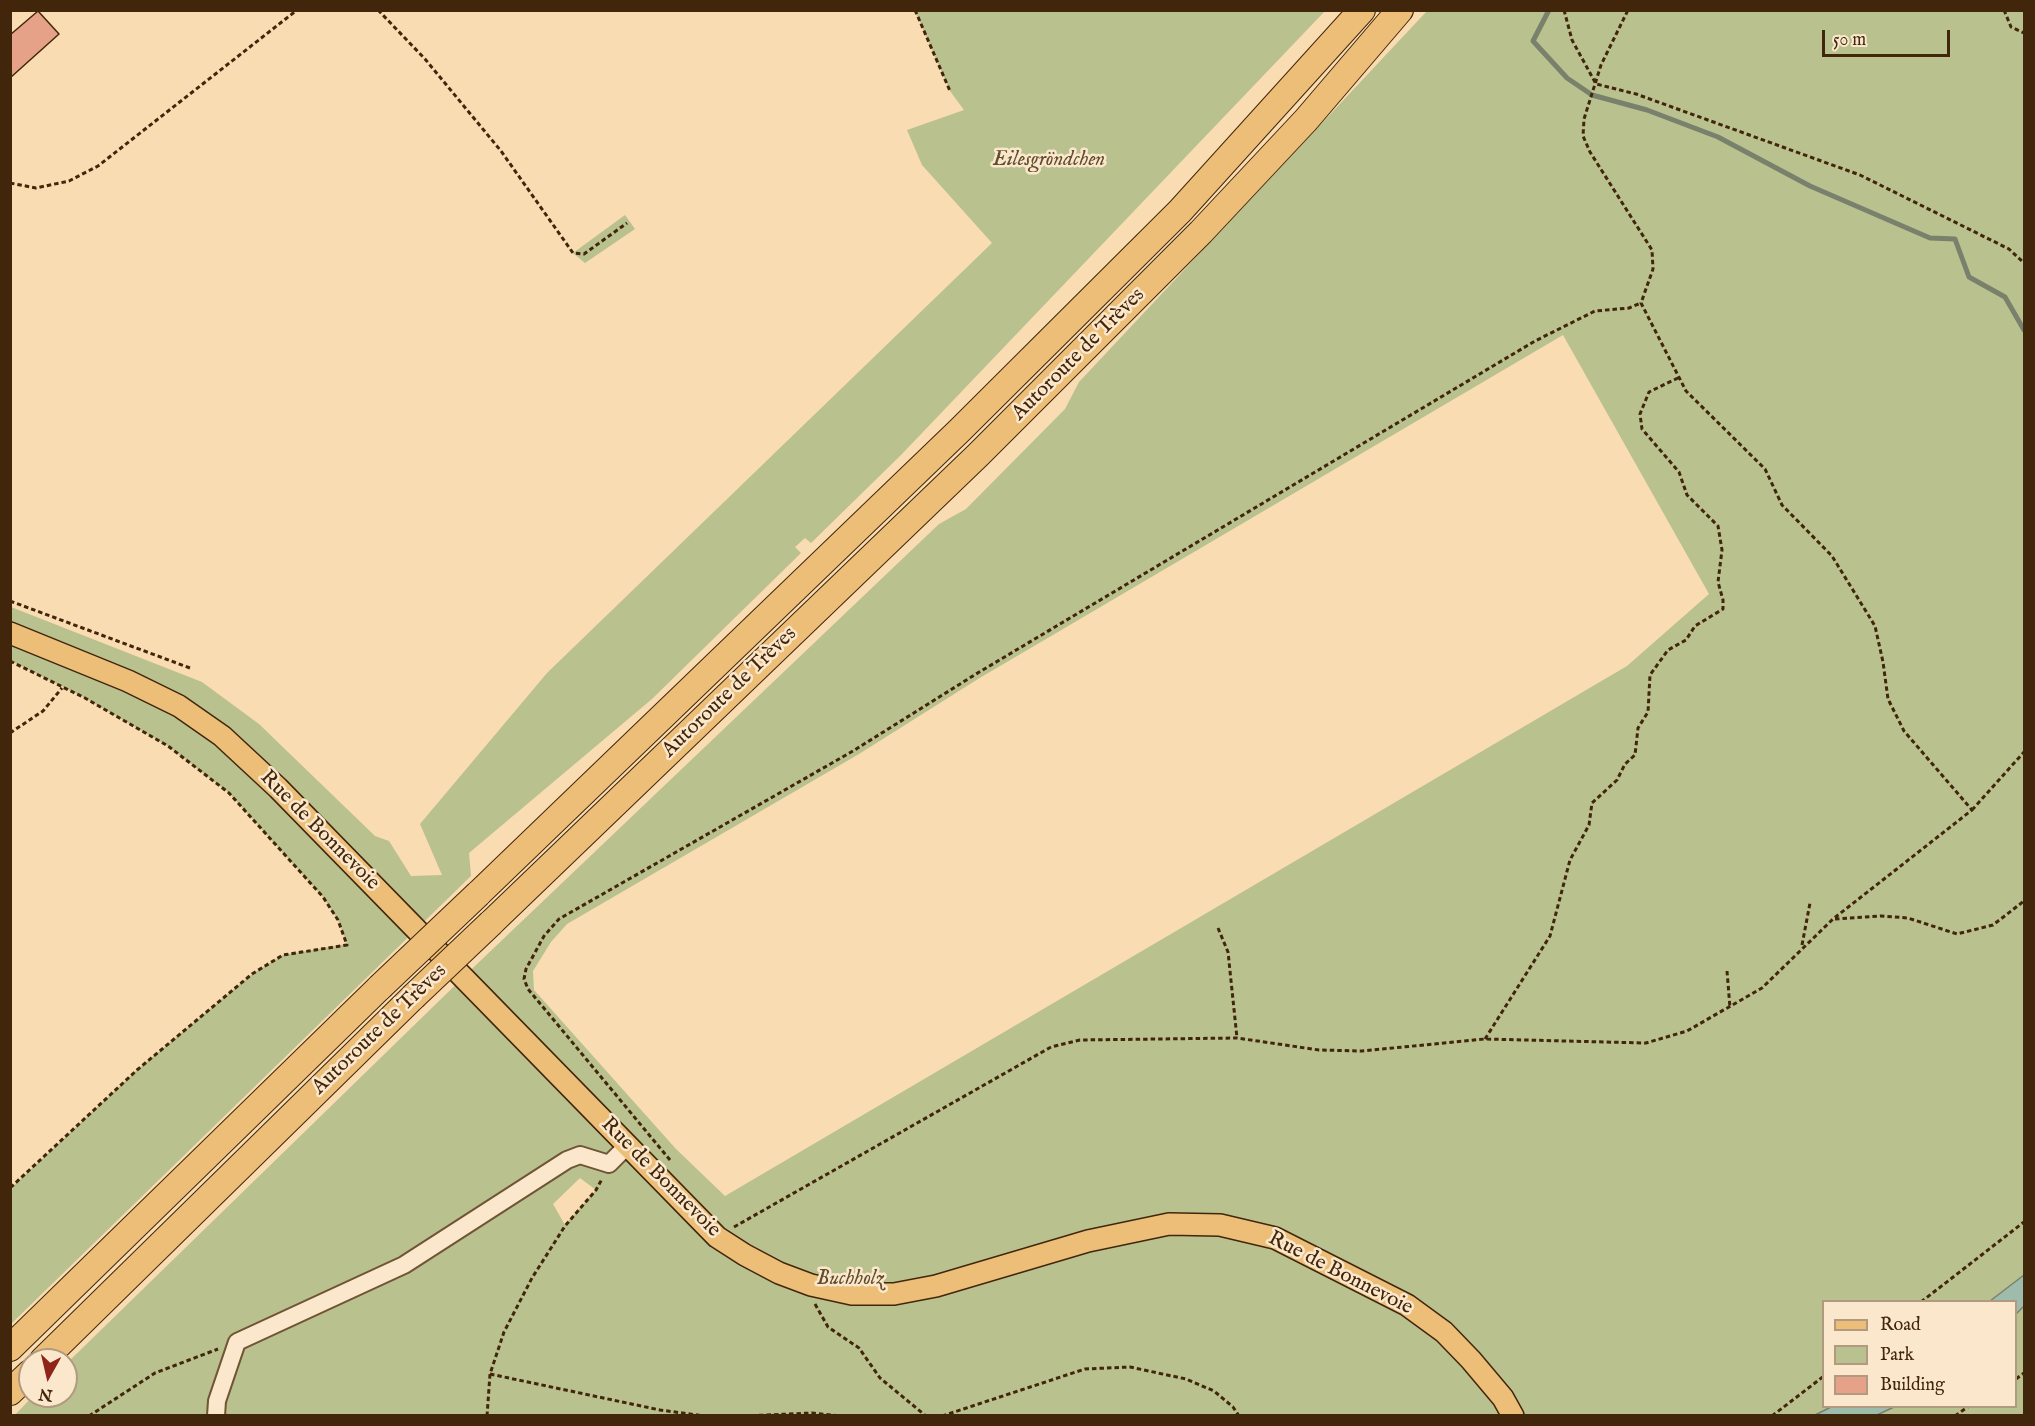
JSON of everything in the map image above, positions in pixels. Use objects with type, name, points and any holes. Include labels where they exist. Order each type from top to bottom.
[{"type":"highway","name":"Autoroute de Trèves","points":[[10,1348],[380,987],[960,430],[1180,211],[1362,10]]},
{"type":"highway","name":"Autoroute de Trèves","points":[[55,1348],[413,997],[978,455],[1193,240],[1306,120],[1400,10]]},
{"type":"main road","name":"Rue de Bonnevoie","points":[[10,633],[138,686],[179,706],[222,736],[278,788],[717,1237],[779,1273],[812,1285],[852,1294],[894,1294],[936,1286],[1089,1241],[1169,1224],[1220,1225],[1275,1238],[1407,1305],[1444,1332],[1472,1360],[1503,1398],[1513,1416]]},
{"type":"lane","points":[[216,1416],[217,1401],[237,1342],[404,1265],[567,1160],[580,1155],[609,1164],[627,1146]]},
{"type":"path","points":[[10,183],[36,188],[69,181],[98,166],[297,10]]},
{"type":"path","points":[[378,10],[425,59],[501,151],[573,253],[584,254],[627,223]]},
{"type":"path","points":[[915,10],[950,91]]},
{"type":"path","points":[[1564,10],[1572,40],[1596,84],[1636,94],[1860,175],[2009,249],[2025,263]]},
{"type":"path","points":[[1628,10],[1601,65],[1584,119],[1583,136],[1590,152],[1652,250],[1653,269],[1641,303],[1686,391],[1765,469],[1782,505],[1832,556],[1875,626],[1888,699],[1904,731],[1972,810]]},
{"type":"path","points":[[2004,10],[2011,27],[2025,33]]},
{"type":"path","points":[[674,1193],[678,1175],[665,1152],[528,989],[525,978],[526,969],[544,936],[560,919],[853,751],[976,674],[1535,341],[1595,311],[1629,308],[1641,303]]},
{"type":"path","points":[[1485,1039],[1550,936],[1570,860],[1589,825],[1592,803],[1617,780],[1625,764],[1635,755],[1638,728],[1648,712],[1650,675],[1668,650],[1686,640],[1695,626],[1723,609],[1718,582],[1722,550],[1718,526],[1687,495],[1679,472],[1642,429],[1640,414],[1649,392],[1678,378]]},
{"type":"path","points":[[10,601],[189,668]]},
{"type":"path","points":[[10,661],[168,746],[229,793],[323,897],[338,920],[347,945],[283,955],[252,974],[137,1070],[10,1188]]},
{"type":"path","points":[[10,733],[43,711],[62,688]]},
{"type":"path","points":[[717,1237],[1051,1047],[1080,1040],[1237,1038],[1319,1050],[1362,1052],[1485,1039],[1646,1043],[1687,1031],[1762,988],[1833,919],[1972,810],[2025,752]]},
{"type":"path","points":[[1833,919],[1881,916],[1908,918],[1957,933],[1993,925],[2025,901]]},
{"type":"path","points":[[1802,947],[1810,903]]},
{"type":"path","points":[[1218,928],[1228,952],[1237,1038]]},
{"type":"path","points":[[1727,971],[1730,1008]]},
{"type":"path","points":[[487,1416],[490,1374],[504,1332],[532,1278],[565,1226],[596,1190],[609,1164]]},
{"type":"path","points":[[1924,1300],[2025,1222]]},
{"type":"path","points":[[812,1285],[816,1308],[828,1327],[860,1348],[880,1378],[926,1416]]},
{"type":"path","points":[[89,1416],[155,1373],[237,1342]]},
{"type":"path","points":[[942,1416],[1085,1369],[1130,1367],[1186,1379],[1214,1391],[1233,1407],[1239,1416]]},
{"type":"path","points":[[490,1374],[660,1410],[705,1416]]},
{"type":"path","points":[[1772,1416],[1822,1378]]},
{"type":"path","points":[[1955,1416],[1968,1408]]},
{"type":"path","points":[[744,1416],[812,1413],[840,1416]]},
{"type":"green space","name":"Eilesgröndchen","points":[[915,11],[1325,11],[901,455],[811,543],[805,538],[795,547],[801,553],[652,699],[469,853],[471,876],[11,1324],[11,1188],[137,1070],[252,974],[283,955],[347,944],[338,920],[323,897],[229,793],[168,746],[85,698],[11,661],[11,607],[202,682],[259,724],[375,836],[389,841],[411,876],[442,875],[420,824],[547,673],[992,243],[922,165],[907,130],[964,110],[950,91]]},
{"type":"green space","name":"Buchholz","points":[[1427,11],[2024,11],[2024,1275],[1991,1300],[1822,1300],[1822,1408],[1831,1408],[1815,1415],[14,1416],[22,1408],[78,1408],[78,1352],[477,964],[939,524],[966,509],[1065,409],[1079,382]],"holes":[[[1563,335],[1709,594],[1627,666],[725,1196],[676,1149],[534,990],[533,971],[551,942],[567,924],[859,754],[978,679]],[[580,1178],[596,1190],[565,1225],[553,1204]]]},
{"type":"green space","points":[[625,215],[635,229],[585,263],[573,253]]},
{"type":"green space","points":[[2024,1306],[2024,1415],[1877,1416],[1892,1408],[2017,1408],[2017,1313]]},
{"type":"shaded area","points":[[2024,1275],[2024,1306],[2017,1313],[2017,1300],[1991,1300]]},
{"type":"shaded area","points":[[1829,1408],[1892,1408],[1877,1415],[1815,1415]]},
{"type":"building","points":[[38,11],[59,34],[10,78],[10,35]]},
{"type":"waterway","points":[[1549,10],[1533,41],[1567,78],[1592,95],[1647,110],[1718,137],[1810,186],[1930,238],[1955,239],[1969,277],[2005,297],[2024,330]]}]
